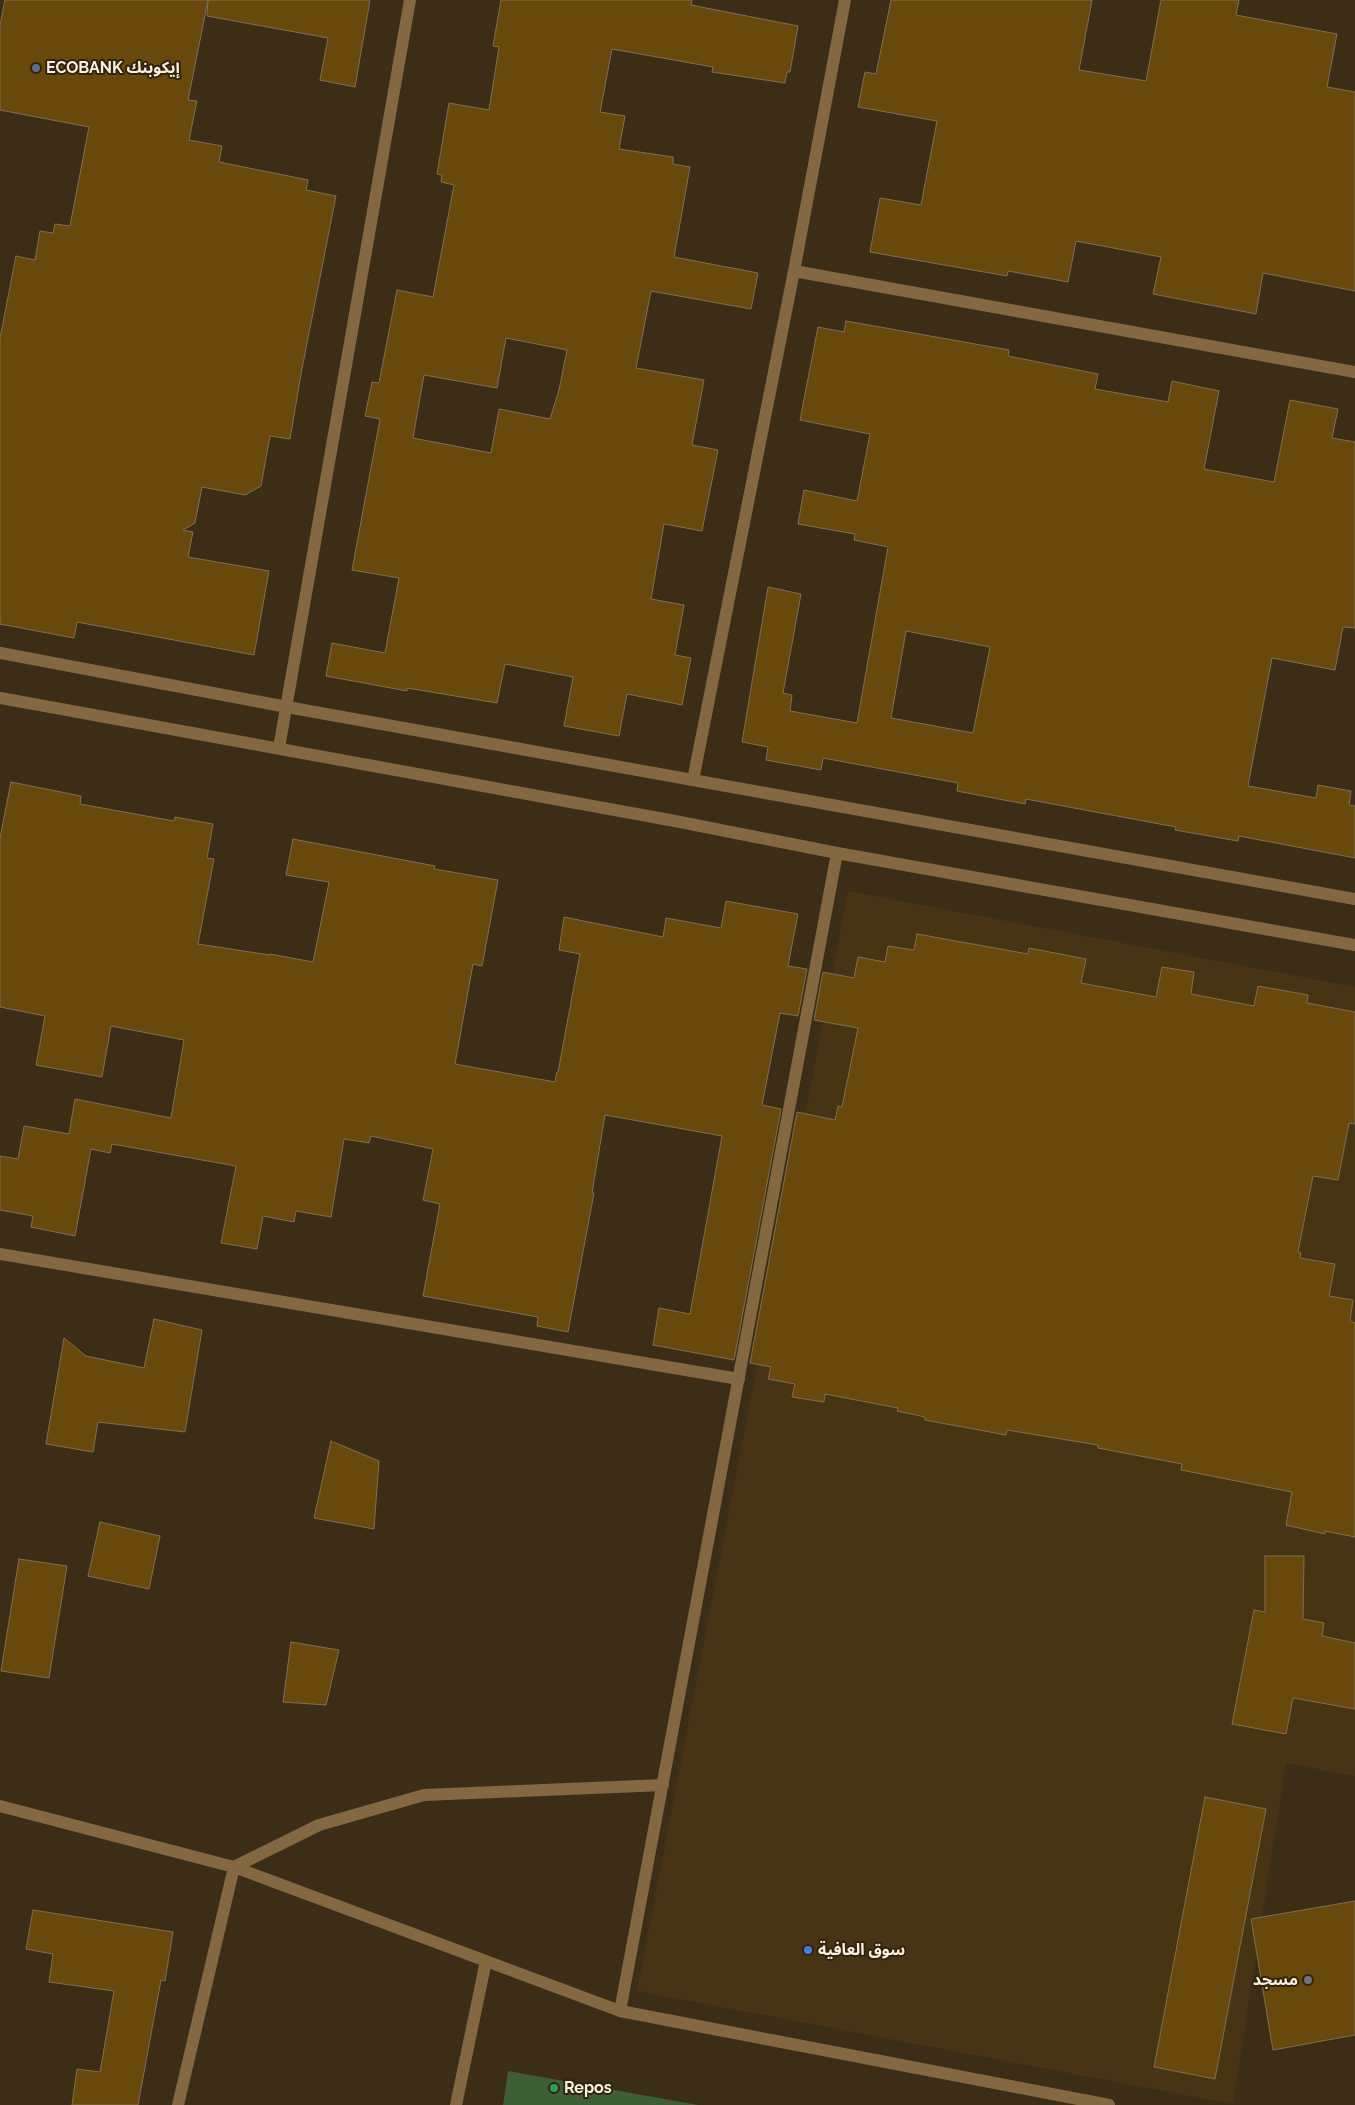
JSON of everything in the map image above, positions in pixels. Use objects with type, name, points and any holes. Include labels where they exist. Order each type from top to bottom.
[{"type":"street","points":[[279,748],[410,0]]},
{"type":"street","points":[[693,780],[794,271],[845,0]]},
{"type":"street","points":[[794,271],[1355,372]]},
{"type":"street","points":[[0,653],[287,707],[1355,899]]},
{"type":"street","points":[[0,698],[279,748],[837,853],[1355,945]]},
{"type":"street","points":[[620,2010],[837,853]]},
{"type":"street","points":[[0,1254],[739,1379]]},
{"type":"street","points":[[234,1867],[319,1825],[424,1795],[663,1785]]},
{"type":"street","points":[[0,1806],[234,1867],[620,2010],[1109,2105]]},
{"type":"street","points":[[178,2105],[234,1867]]},
{"type":"street","points":[[456,2105],[486,1961]]},
{"type":"shaded area","points":[[848,891],[1355,987],[1355,1776],[1286,1763],[1233,2104],[637,1991]]},
{"type":"green space","name":"Repos","points":[[508,2071],[698,2105],[503,2105]]},
{"type":"building","points":[[5,0],[208,0],[188,100],[197,101],[189,140],[222,146],[219,162],[308,180],[306,190],[336,196],[290,439],[270,436],[261,486],[245,495],[202,487],[195,523],[183,530],[193,532],[188,557],[269,571],[254,655],[77,622],[74,638],[0,624],[0,338],[16,256],[35,260],[40,231],[53,233],[55,224],[70,226],[89,127],[0,110],[0,25]]},
{"type":"building","points":[[208,0],[370,0],[355,87],[320,80],[328,38],[207,16]]},
{"type":"building","points":[[501,0],[692,0],[691,5],[798,26],[790,72],[787,72],[785,83],[712,72],[713,67],[612,49],[600,112],[625,116],[619,149],[673,157],[673,164],[690,167],[674,257],[758,273],[751,309],[651,291],[636,368],[704,380],[692,445],[718,450],[702,531],[664,524],[651,599],[684,605],[675,655],[691,658],[682,705],[627,694],[619,736],[564,726],[573,677],[505,664],[497,703],[407,688],[407,691],[326,676],[332,643],[385,653],[399,578],[352,570],[380,419],[365,416],[372,382],[379,383],[397,290],[433,297],[454,185],[441,182],[442,175],[437,174],[449,103],[489,110],[499,47],[493,46]],"holes":[[[506,338],[567,350],[559,390],[550,419],[499,409],[491,453],[413,438],[424,375],[497,388]]]},
{"type":"building","points":[[891,0],[1092,0],[1079,70],[1146,81],[1161,0],[1239,0],[1236,15],[1337,34],[1327,87],[1355,92],[1355,291],[1263,273],[1256,314],[1153,294],[1161,257],[1076,241],[1068,282],[1008,271],[1007,276],[870,252],[880,198],[921,205],[937,121],[858,107],[865,72],[876,74]]},
{"type":"building","points":[[846,321],[1009,350],[1008,356],[1098,374],[1095,389],[1168,402],[1172,381],[1219,391],[1204,469],[1274,482],[1290,400],[1338,409],[1332,438],[1355,442],[1355,628],[1343,627],[1335,670],[1272,658],[1248,786],[1316,798],[1318,785],[1351,791],[1349,805],[1355,806],[1355,858],[1239,836],[1238,841],[1175,830],[1176,827],[1026,799],[1025,804],[957,791],[958,783],[823,758],[821,770],[766,760],[768,747],[742,742],[768,587],[801,594],[783,693],[792,695],[790,711],[857,723],[888,547],[854,540],[855,534],[798,524],[804,490],[857,501],[870,434],[800,420],[818,327],[844,332]],"holes":[[[906,631],[990,647],[973,733],[891,718]]]},
{"type":"building","points":[[11,782],[81,796],[80,804],[174,821],[175,817],[213,824],[207,858],[214,859],[198,944],[313,962],[329,882],[286,875],[293,839],[435,866],[434,869],[498,880],[482,966],[473,964],[455,1064],[555,1082],[580,954],[559,950],[564,917],[663,937],[666,918],[721,928],[726,901],[798,914],[788,966],[807,969],[798,1016],[780,1013],[762,1105],[781,1109],[734,1360],[653,1345],[659,1308],[690,1314],[722,1136],[605,1115],[592,1193],[594,1193],[568,1332],[537,1326],[538,1317],[423,1296],[440,1204],[423,1200],[433,1149],[371,1136],[369,1143],[344,1139],[331,1217],[296,1211],[294,1222],[263,1216],[257,1249],[221,1243],[236,1166],[112,1144],[110,1153],[91,1149],[75,1236],[31,1227],[33,1216],[0,1210],[0,1156],[18,1159],[24,1126],[69,1134],[75,1099],[171,1118],[184,1040],[111,1026],[102,1077],[36,1065],[45,1016],[0,1007],[0,838]]},
{"type":"building","points":[[917,934],[1028,954],[1029,948],[1086,959],[1081,983],[1156,997],[1162,967],[1194,972],[1191,994],[1254,1006],[1258,986],[1308,995],[1307,1003],[1355,1012],[1355,1124],[1349,1123],[1338,1180],[1313,1176],[1298,1252],[1301,1253],[1300,1258],[1335,1264],[1329,1296],[1353,1300],[1350,1321],[1355,1323],[1355,1537],[1325,1531],[1325,1534],[1286,1525],[1292,1492],[1181,1470],[1182,1464],[1098,1448],[1098,1445],[1007,1430],[1006,1435],[925,1420],[925,1417],[897,1411],[898,1408],[825,1394],[824,1402],[792,1397],[795,1384],[768,1379],[771,1367],[750,1363],[797,1112],[835,1120],[838,1106],[842,1107],[858,1028],[814,1020],[823,972],[854,978],[858,957],[885,962],[888,946],[914,950]]},
{"type":"building","points":[[154,1319],[202,1330],[185,1432],[98,1422],[93,1452],[46,1444],[64,1338],[86,1356],[144,1368]]},
{"type":"building","points":[[331,1441],[379,1461],[374,1529],[314,1518]]},
{"type":"building","points":[[100,1522],[160,1536],[149,1589],[88,1576]]},
{"type":"building","points":[[1265,1556],[1304,1556],[1303,1619],[1324,1623],[1322,1636],[1355,1643],[1355,1709],[1293,1698],[1286,1734],[1232,1724],[1254,1610],[1265,1612]]},
{"type":"building","points":[[19,1559],[67,1566],[49,1678],[1,1671]]},
{"type":"building","points":[[291,1642],[339,1650],[326,1705],[283,1702]]},
{"type":"building","points":[[1205,1797],[1266,1809],[1215,2079],[1154,2067]]},
{"type":"building","name":"مسجد","points":[[1355,1901],[1355,2035],[1273,2050],[1251,1919]]},
{"type":"building","points":[[33,1910],[173,1932],[165,1981],[161,1980],[138,2105],[72,2105],[77,2069],[100,2072],[114,1991],[49,1982],[53,1954],[26,1949]]},
{"type":"place","name":"ECOBANK إيكوبنك","points":[[36,68]]},
{"type":"place","name":"سوق العافية","points":[[808,1950]]},
{"type":"place","name":"مسجد","points":[[1308,1980]]},
{"type":"place","name":"Repos","points":[[554,2088]]}]
